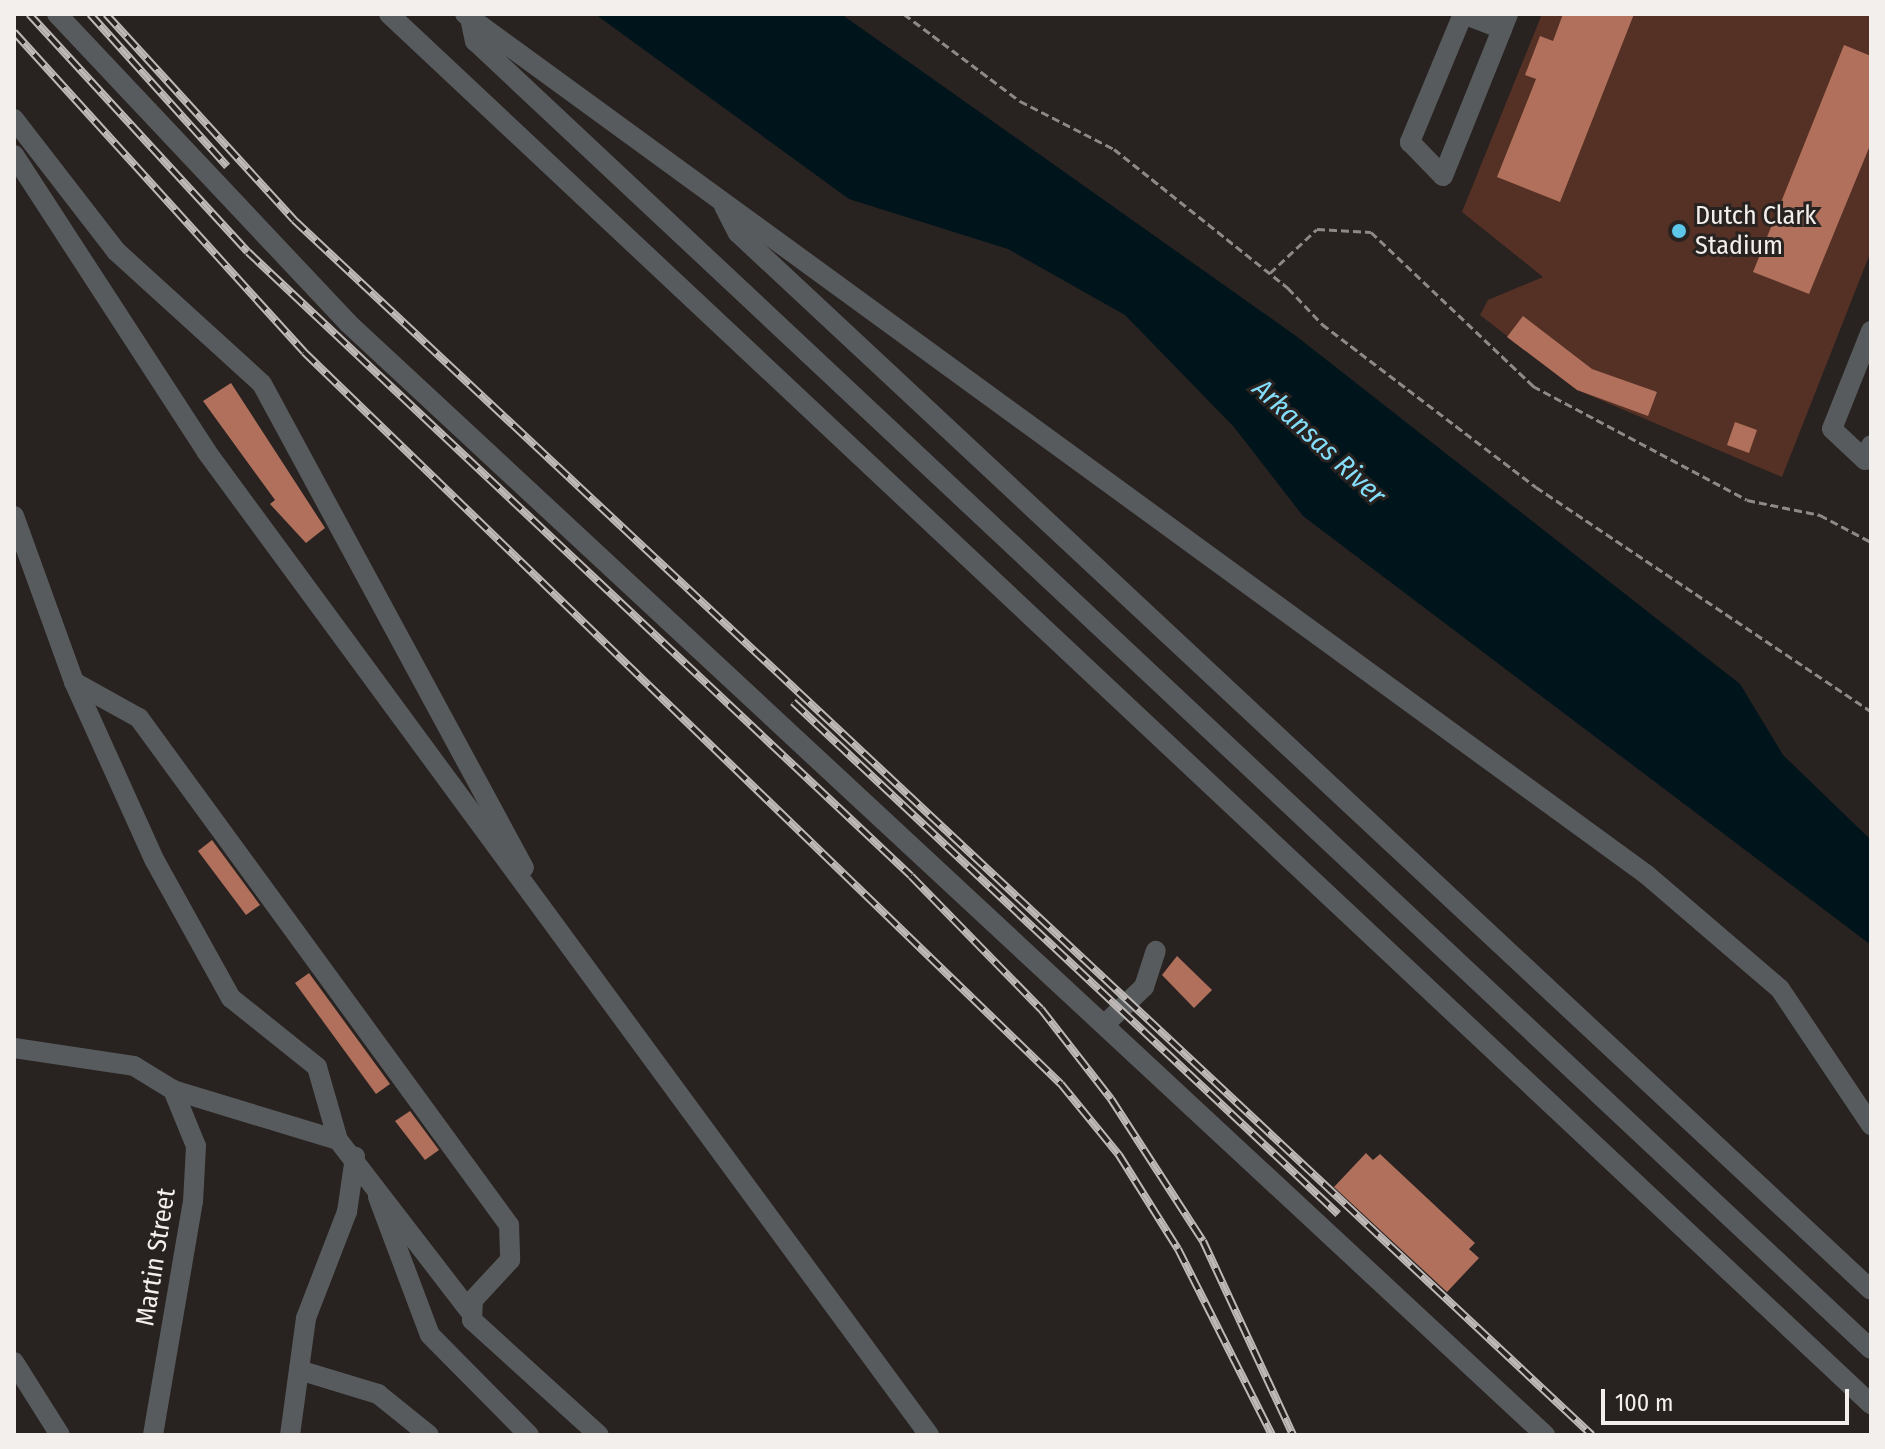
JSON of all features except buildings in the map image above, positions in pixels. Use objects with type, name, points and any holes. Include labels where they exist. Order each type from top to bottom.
[{"type":"street","points":[[57,14],[348,323],[1545,1435]]},
{"type":"street","points":[[389,14],[1871,1404]]},
{"type":"street","points":[[1463,14],[1505,21],[1467,117],[1443,176],[1410,142],[1463,14]]},
{"type":"street","points":[[467,16],[1514,774],[1722,934],[1780,989],[1871,1125]]},
{"type":"street","points":[[467,16],[475,41],[1871,1349]]},
{"type":"street","points":[[14,119],[116,251],[262,384],[550,919]]},
{"type":"street","points":[[14,155],[206,451],[929,1435]]},
{"type":"street","points":[[723,204],[738,233],[1871,1290]]},
{"type":"street","points":[[1871,331],[1832,429],[1865,460],[1871,445]]},
{"type":"street","points":[[14,516],[74,682],[155,861],[231,998],[317,1067],[338,1140]]},
{"type":"street","points":[[74,682],[139,718],[509,1225],[510,1260],[469,1310]]},
{"type":"street","points":[[1105,1024],[1144,987],[1156,951]]},
{"type":"street","points":[[14,1048],[134,1066],[173,1090],[338,1140],[355,1157],[469,1310],[599,1435]]},
{"type":"street","name":"Martin Street","points":[[153,1435],[193,1202],[196,1146],[173,1090]]},
{"type":"street","points":[[290,1435],[306,1318],[347,1212],[355,1157]]},
{"type":"street","points":[[374,1183],[402,1276],[430,1335],[529,1435]]},
{"type":"street","points":[[14,1362],[60,1435]]},
{"type":"street","points":[[299,1370],[378,1394],[429,1435]]},
{"type":"path","points":[[904,14],[1020,101],[1114,149],[1270,273],[1322,324],[1536,487],[1871,711]]},
{"type":"path","points":[[1270,273],[1317,229],[1371,232],[1533,386],[1747,500],[1820,515],[1871,542]]},
{"type":"shaded area","name":"Dutch Clark Stadium","points":[[1542,14],[1871,14],[1871,251],[1782,477],[1577,390],[1480,315],[1488,300],[1543,277],[1462,212]]},
{"type":"water","name":"Arkansas River","points":[[595,14],[841,14],[1296,336],[1740,684],[1783,755],[1871,840],[1871,945],[1303,516],[1234,427],[1125,315],[1008,249],[849,199]]},
{"type":"railway","points":[[29,14],[248,252],[911,876],[1041,1009],[1111,1099],[1203,1241],[1293,1435]]},
{"type":"railway","points":[[90,14],[227,166]]},
{"type":"railway","points":[[106,14],[294,220],[1592,1435]]},
{"type":"railway","points":[[14,32],[304,352],[1061,1084],[1119,1155],[1178,1249],[1272,1435]]},
{"type":"railway","points":[[793,702],[1338,1214]]},
{"type":"place","name":"Dutch Clark Stadium","points":[[1679,231]]}]
